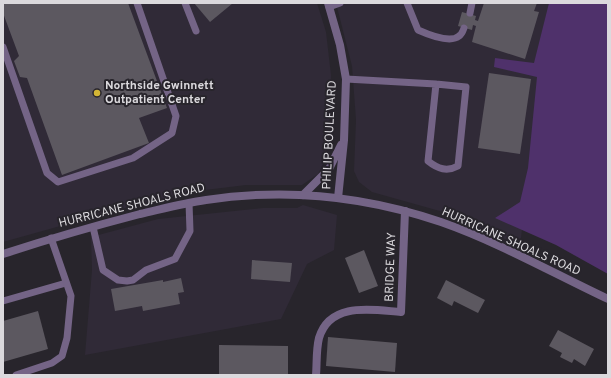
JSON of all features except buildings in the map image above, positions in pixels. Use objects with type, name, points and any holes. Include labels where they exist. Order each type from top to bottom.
[{"type":"street","name":"PHILIP BOULEVARD","points":[[328,5],[340,45],[346,79],[344,140],[338,198]]},
{"type":"street","points":[[302,195],[329,169],[344,140]]},
{"type":"street","name":"HURRICANE SHOALS ROAD","points":[[3,254],[51,238],[189,203],[231,197],[302,195],[338,198],[405,211],[442,223],[494,245],[608,299]]},
{"type":"street","name":"BRIDGE WAY","points":[[316,375],[319,338],[332,320],[347,311],[356,308],[401,312],[405,211]]},
{"type":"lane","points":[[3,47],[47,173],[58,182],[133,158],[172,133],[176,116],[137,3]]},
{"type":"lane","points":[[184,3],[196,31]]},
{"type":"lane","points":[[328,5],[340,3]]},
{"type":"lane","points":[[408,3],[418,30],[431,36],[451,39],[458,37],[464,28]]},
{"type":"lane","points":[[470,13],[472,3]]},
{"type":"lane","points":[[346,79],[440,84],[466,87],[458,166],[444,170],[435,167],[428,161],[440,84]]},
{"type":"lane","points":[[92,227],[103,270],[118,280],[133,280],[146,270],[175,259],[190,231],[189,203]]},
{"type":"lane","points":[[16,375],[52,363],[62,356],[67,338],[71,296],[51,238]]},
{"type":"lane","points":[[3,301],[66,283]]},
{"type":"shaded area","points":[[3,3],[317,3],[326,32],[331,75],[329,133],[325,160],[318,174],[302,185],[246,185],[205,190],[139,204],[3,242]]},
{"type":"shaded area","points":[[336,3],[549,3],[520,246],[454,215],[372,192],[359,182],[354,171],[356,120],[352,66]]},
{"type":"shaded area","points":[[549,3],[608,3],[608,274],[556,245],[495,218],[520,202],[528,168],[537,77],[494,67],[495,58],[534,63]]},
{"type":"shaded area","points":[[303,205],[337,215],[334,250],[307,264],[281,319],[85,355],[92,270],[91,237],[158,219],[263,208],[297,208]]},
{"type":"place","name":"Northside Gwinnett Outpatient Center","points":[[97,93]]}]
